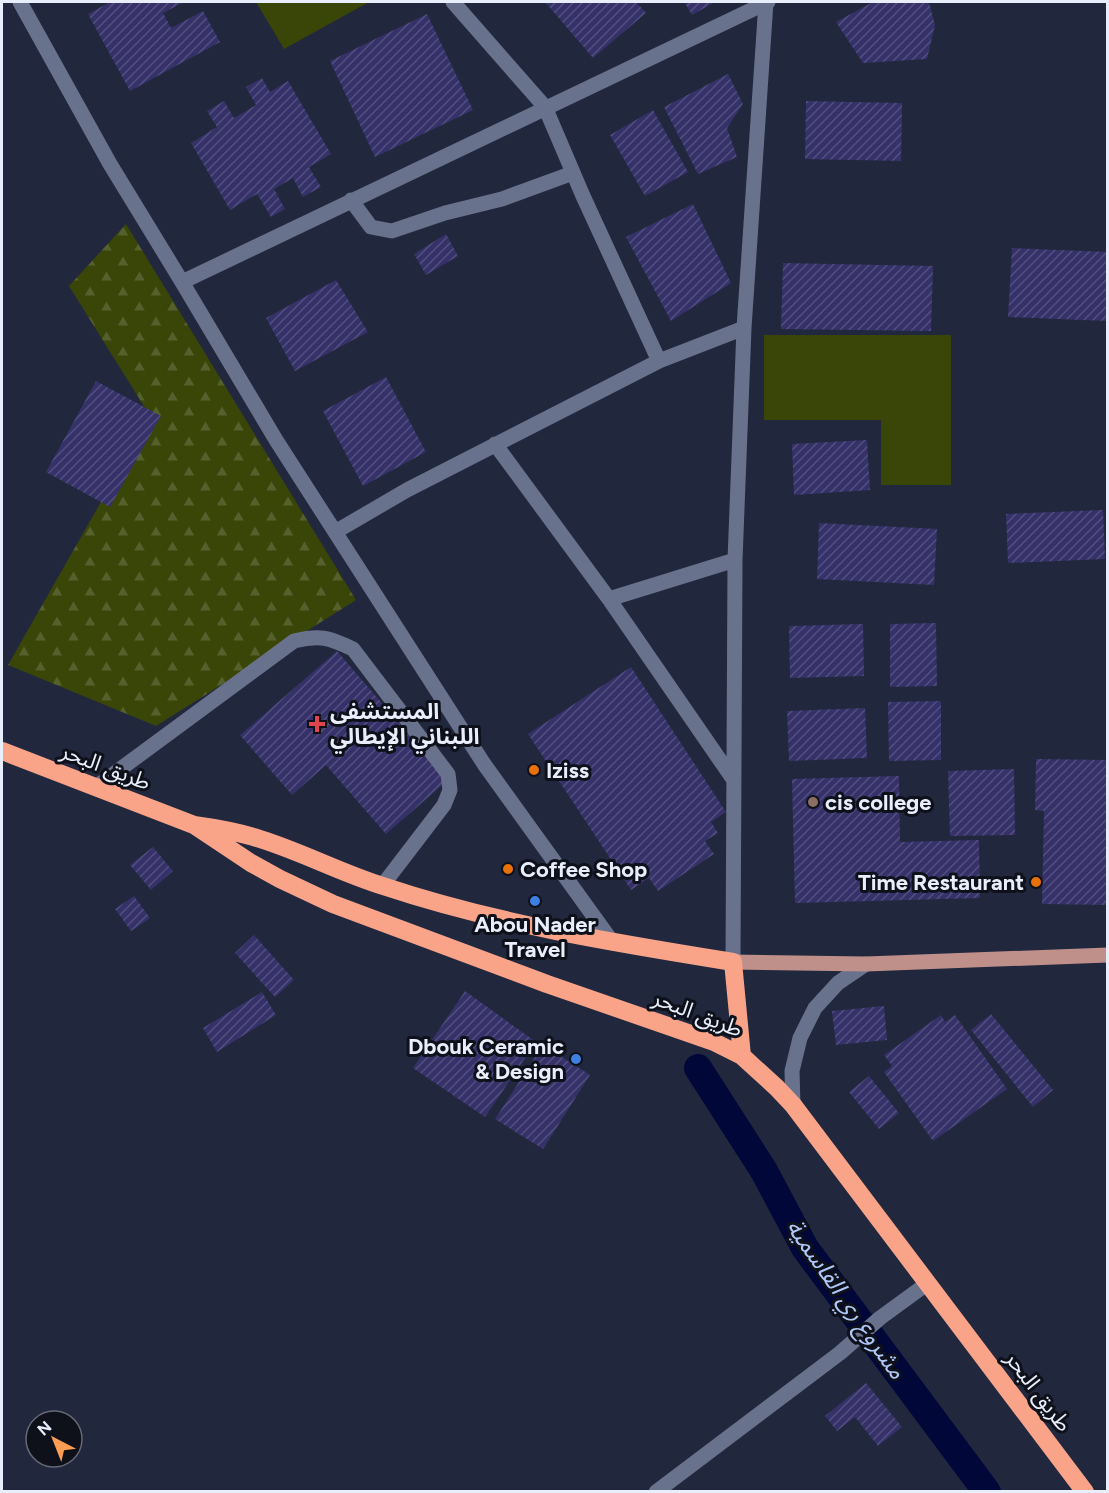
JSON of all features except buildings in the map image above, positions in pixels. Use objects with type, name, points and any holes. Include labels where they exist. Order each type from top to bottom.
[{"type":"highway","name":"طريق البحر","points":[[2,752],[194,825],[251,863],[333,904],[547,984],[714,1042],[742,1056],[793,1105],[1085,1491]]},
{"type":"highway","name":"طريق البحر","points":[[194,825],[227,830],[260,839],[382,886],[487,917],[613,943],[733,962]]},
{"type":"highway","points":[[733,962],[742,1056]]},
{"type":"main road","points":[[733,962],[866,964],[1107,956]]},
{"type":"street","points":[[20,2],[110,164],[276,440],[484,764],[613,943]]},
{"type":"street","points":[[453,2],[545,107],[659,361]]},
{"type":"street","points":[[183,282],[767,2],[744,328],[735,560],[733,962]]},
{"type":"street","points":[[351,200],[371,227],[392,231],[445,213],[502,199],[573,173]]},
{"type":"street","points":[[335,532],[407,490],[659,361],[744,328]]},
{"type":"street","points":[[495,444],[609,599],[733,779]]},
{"type":"street","points":[[609,599],[735,560]]},
{"type":"street","points":[[96,787],[294,641],[316,636],[331,638],[352,649],[448,774],[450,790],[444,805],[382,886]]},
{"type":"street","points":[[793,1105],[792,1071],[800,1038],[815,1008],[838,983],[866,964]]},
{"type":"street","points":[[656,1491],[840,1353],[880,1318],[928,1282]]},
{"type":"green space","points":[[256,2],[369,2],[284,49]]},
{"type":"green space","points":[[126,224],[356,600],[156,726],[8,665],[150,416],[69,286]]},
{"type":"green space","points":[[764,335],[951,335],[951,485],[881,485],[881,420],[764,420]]},
{"type":"waterway","name":"مشروع ري القاسمية","points":[[698,1068],[764,1171],[805,1248],[987,1492]]},
{"type":"place","name":"المستشفى اللبناني الإيطالي","points":[[317,724]]},
{"type":"place","name":"Iziss","points":[[534,770]]},
{"type":"place","name":"cis college","points":[[813,802]]},
{"type":"place","name":"Coffee Shop","points":[[508,869]]},
{"type":"place","name":"Time Restaurant","points":[[1036,882]]},
{"type":"place","name":"Abou Nader Travel","points":[[535,901]]},
{"type":"place","name":"Dbouk Ceramic & Design","points":[[576,1059]]}]
